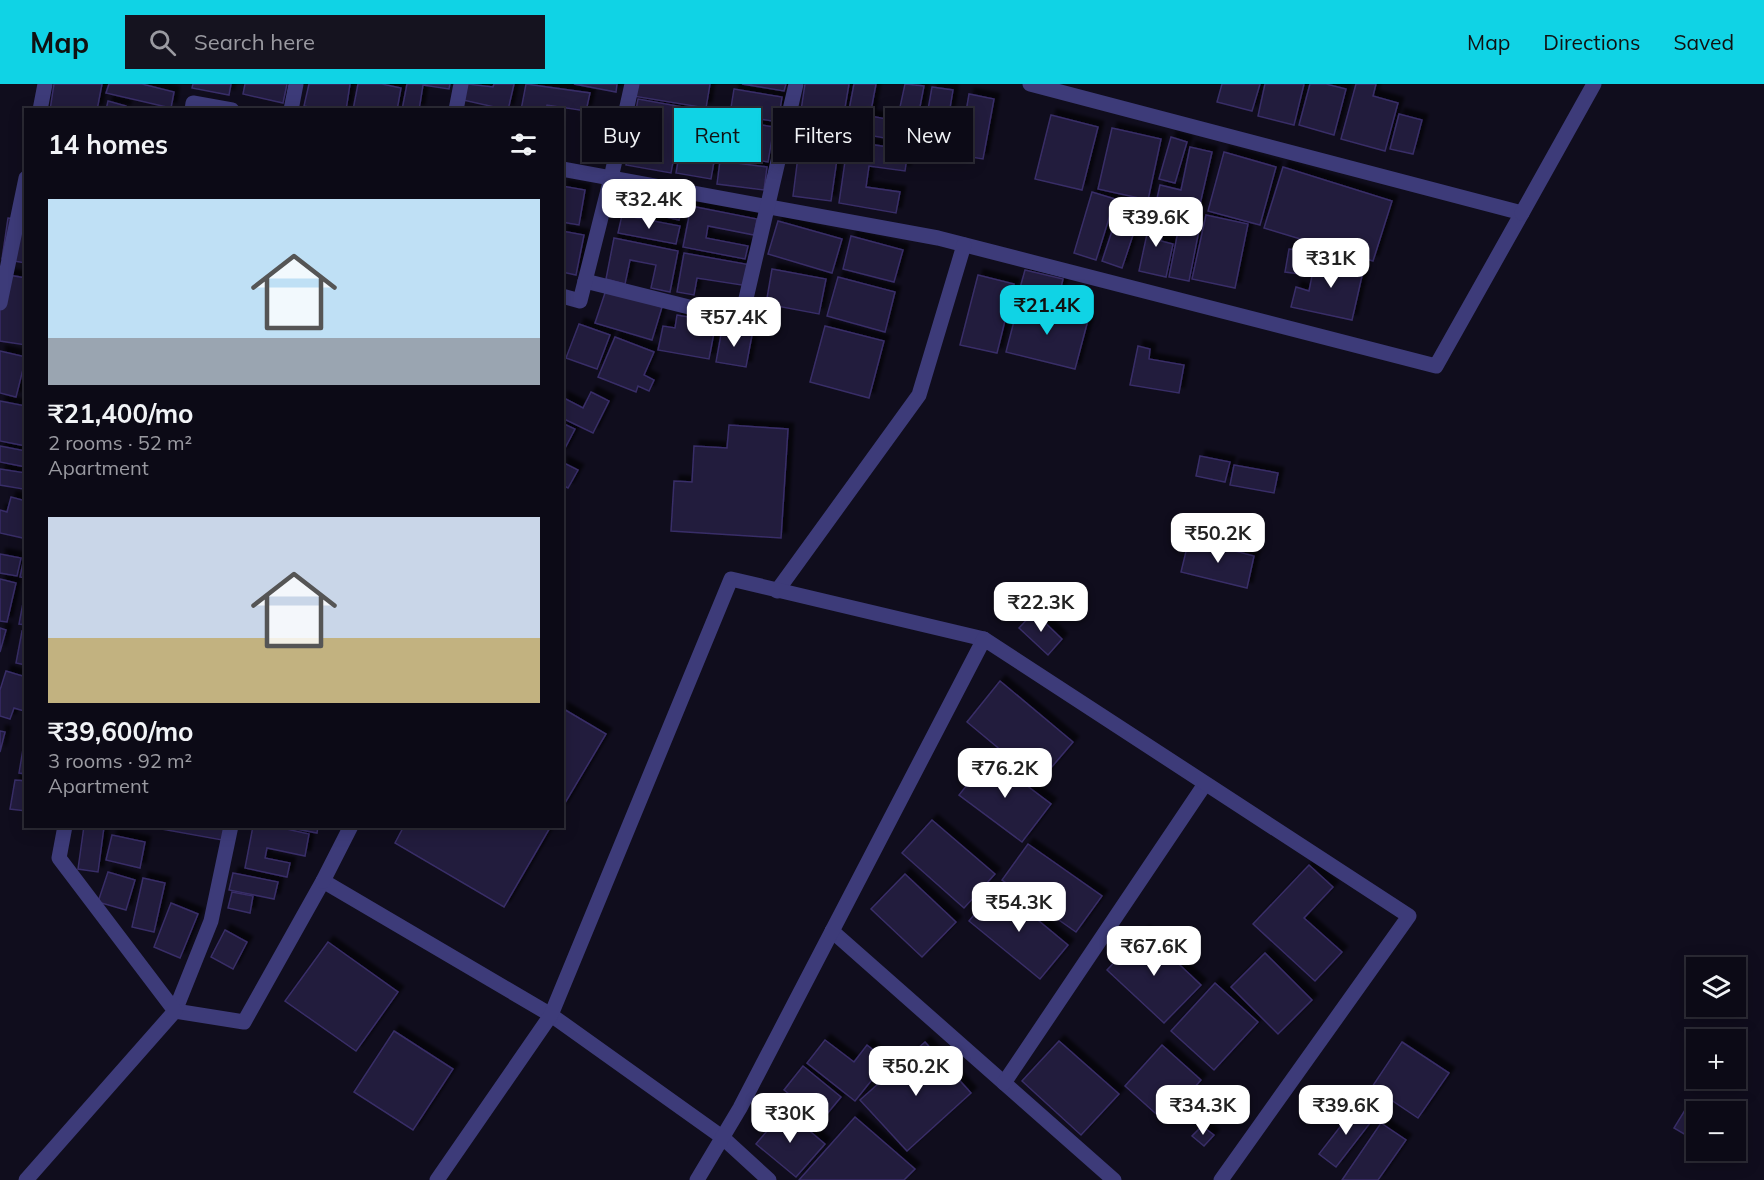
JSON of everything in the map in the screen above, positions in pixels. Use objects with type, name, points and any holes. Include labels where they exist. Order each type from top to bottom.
[{"type":"street","points":[[39,108],[45,84]]},
{"type":"street","points":[[291,108],[296,84]]},
{"type":"street","points":[[456,108],[460,84]]},
{"type":"street","points":[[564,297],[580,301],[632,84]]},
{"type":"street","points":[[585,281],[741,320],[796,84]]},
{"type":"street","points":[[1030,84],[1522,213]]},
{"type":"street","points":[[564,169],[938,238],[1436,366],[1594,84]]},
{"type":"street","points":[[192,108],[193,103],[221,108]]},
{"type":"street","points":[[0,303],[24,188]]},
{"type":"street","points":[[777,591],[919,395],[964,245]]},
{"type":"street","points":[[437,1180],[551,1015],[731,579],[984,639],[1409,916],[1221,1180]]},
{"type":"street","points":[[697,1180],[740,1108],[984,639]]},
{"type":"street","points":[[1004,1083],[1205,784]]},
{"type":"street","points":[[65,828],[60,858],[175,1011],[244,1022],[324,881],[350,828]]},
{"type":"street","points":[[26,1180],[175,1011],[211,921],[231,828]]},
{"type":"street","points":[[324,881],[551,1015],[722,1137],[769,1180]]},
{"type":"street","points":[[832,931],[1114,1180]]},
{"type":"building","points":[[54,84],[102,84],[97,108],[50,108]]},
{"type":"building","points":[[109,84],[142,84],[174,92],[171,108],[106,93]]},
{"type":"building","points":[[193,84],[231,84],[229,95],[192,88]]},
{"type":"building","points":[[245,84],[287,84],[283,103],[243,94]]},
{"type":"building","points":[[309,84],[350,84],[346,108],[304,106]]},
{"type":"building","points":[[358,84],[382,84],[401,88],[397,108],[353,108]]},
{"type":"building","points":[[407,84],[450,84],[449,89],[423,85],[419,108],[402,108]]},
{"type":"building","points":[[467,84],[493,87],[494,84],[514,84],[508,108],[463,100]]},
{"type":"building","points":[[526,84],[590,93],[587,108],[582,108],[582,110],[547,105],[546,108],[521,108]]},
{"type":"building","points":[[574,84],[617,84],[616,92]]},
{"type":"building","points":[[636,84],[710,84],[706,108],[633,96]]},
{"type":"building","points":[[742,84],[786,84],[784,91]]},
{"type":"building","points":[[805,84],[849,84],[845,108],[801,108]]},
{"type":"building","points":[[854,84],[876,84],[872,108],[849,108]]},
{"type":"building","points":[[905,84],[924,86],[920,108],[900,108]]},
{"type":"building","points":[[1222,84],[1260,84],[1252,111],[1217,102]]},
{"type":"building","points":[[1265,84],[1304,84],[1294,125],[1258,116]]},
{"type":"building","points":[[1310,84],[1326,84],[1346,89],[1334,135],[1299,125]]},
{"type":"building","points":[[1356,84],[1376,84],[1373,96],[1398,103],[1385,151],[1341,139]]},
{"type":"building","points":[[932,87],[953,90],[950,108],[928,108]]},
{"type":"building","points":[[734,89],[782,97],[780,108],[773,108],[773,121],[761,119],[761,108],[731,108]]},
{"type":"building","points":[[969,94],[994,99],[983,159],[973,157],[973,108],[967,108]]},
{"type":"building","points":[[638,99],[683,107],[674,108],[674,156],[671,173],[626,165],[627,162],[662,162],[662,108],[636,108]]},
{"type":"building","points":[[108,101],[126,106],[126,108],[106,108]]},
{"type":"building","points":[[1399,114],[1422,120],[1413,154],[1390,149]]},
{"type":"building","points":[[1051,115],[1098,127],[1082,190],[1035,179]]},
{"type":"building","points":[[873,117],[885,119],[885,138],[873,136]]},
{"type":"building","points":[[761,125],[773,127],[768,162],[761,161]]},
{"type":"building","points":[[1112,128],[1161,139],[1148,200],[1098,189]]},
{"type":"building","points":[[1171,137],[1187,142],[1175,183],[1159,179]]},
{"type":"building","points":[[873,145],[885,147],[885,162],[906,162],[905,171],[869,166],[866,187],[900,192],[896,213],[839,203],[845,162],[873,162]]},
{"type":"building","points":[[1190,147],[1212,152],[1198,213],[1156,203],[1160,185],[1181,190]]},
{"type":"building","points":[[1224,152],[1276,167],[1260,225],[1208,211]]},
{"type":"building","points":[[678,162],[714,162],[711,179],[676,173]]},
{"type":"building","points":[[720,162],[767,167],[764,190],[717,184]]},
{"type":"building","points":[[797,162],[837,162],[831,201],[793,196]]},
{"type":"building","points":[[1283,167],[1392,201],[1373,261],[1264,228]]},
{"type":"building","points":[[564,186],[585,190],[579,225],[564,222]]},
{"type":"building","points":[[1092,192],[1115,199],[1096,260],[1074,253]]},
{"type":"building","points":[[632,196],[682,208],[679,220],[629,208]]},
{"type":"building","points":[[1121,204],[1141,211],[1122,268],[1102,261]]},
{"type":"building","points":[[691,206],[757,219],[754,235],[708,226],[706,238],[748,246],[745,259],[683,247]]},
{"type":"building","points":[[1152,211],[1167,214],[1161,241],[1173,244],[1166,277],[1139,271]]},
{"type":"building","points":[[622,215],[680,226],[676,244],[618,233]]},
{"type":"building","points":[[1206,215],[1248,224],[1235,288],[1192,279]]},
{"type":"building","points":[[1181,216],[1201,220],[1189,281],[1169,277]]},
{"type":"building","points":[[8,218],[24,221],[24,263],[2,259]]},
{"type":"building","points":[[778,221],[842,239],[832,273],[768,254]]},
{"type":"building","points":[[564,231],[584,235],[576,275],[564,272]]},
{"type":"building","points":[[851,236],[903,250],[894,282],[843,269]]},
{"type":"building","points":[[614,238],[678,251],[670,292],[651,288],[656,265],[630,260],[625,284],[606,279]]},
{"type":"building","points":[[1289,249],[1310,252],[1307,275],[1285,272]]},
{"type":"building","points":[[684,253],[751,265],[748,286],[697,278],[694,295],[677,292]]},
{"type":"building","points":[[1316,256],[1364,267],[1352,320],[1291,307],[1296,287],[1309,291]]},
{"type":"building","points":[[772,269],[826,279],[819,314],[766,304]]},
{"type":"building","points":[[1025,270],[1063,279],[1056,308],[1017,299]]},
{"type":"building","points":[[2,274],[24,278],[24,345],[0,341]]},
{"type":"building","points":[[978,275],[1014,284],[997,353],[960,345]]},
{"type":"building","points":[[838,277],[895,292],[885,332],[827,316]]},
{"type":"building","points":[[606,290],[662,307],[652,340],[595,323]]},
{"type":"building","points":[[1019,302],[1088,320],[1075,369],[1006,352]]},
{"type":"building","points":[[677,315],[716,322],[709,359],[658,350],[663,326],[675,328]]},
{"type":"building","points":[[579,324],[610,335],[597,369],[566,358]]},
{"type":"building","points":[[825,326],[884,341],[869,398],[810,382]]},
{"type":"building","points":[[722,329],[752,335],[746,367],[716,362]]},
{"type":"building","points":[[615,337],[654,352],[644,375],[654,380],[649,391],[638,386],[636,392],[598,377]]},
{"type":"building","points":[[1138,346],[1150,349],[1149,359],[1184,365],[1179,393],[1130,385]]},
{"type":"building","points":[[0,351],[24,357],[16,397],[0,393]]},
{"type":"building","points":[[591,392],[609,401],[593,433],[564,419],[564,398],[583,408]]},
{"type":"building","points":[[0,401],[24,406],[24,446],[0,441]]},
{"type":"building","points":[[564,424],[575,429],[564,450]]},
{"type":"building","points":[[729,425],[788,429],[781,538],[671,531],[674,481],[692,482],[694,446],[727,448]]},
{"type":"building","points":[[0,446],[24,451],[24,467],[0,462]]},
{"type":"building","points":[[1200,456],[1230,462],[1225,482],[1196,476]]},
{"type":"building","points":[[564,463],[578,470],[568,488],[564,486]]},
{"type":"building","points":[[1234,465],[1278,473],[1274,493],[1230,485]]},
{"type":"building","points":[[0,469],[24,473],[23,489],[0,485]]},
{"type":"building","points":[[11,497],[24,500],[23,538],[0,533],[0,510],[7,512]]},
{"type":"building","points":[[1189,539],[1254,556],[1247,588],[1181,572]]},
{"type":"building","points":[[0,554],[21,558],[17,576],[0,573]]},
{"type":"building","points":[[24,558],[24,578],[20,577]]},
{"type":"building","points":[[0,579],[16,583],[7,622],[0,621]]},
{"type":"building","points":[[24,598],[24,625],[19,624]]},
{"type":"building","points":[[1034,612],[1062,639],[1048,655],[1019,628]]},
{"type":"building","points":[[0,628],[6,630],[0,652]]},
{"type":"building","points":[[22,631],[24,632],[24,665],[16,663]]},
{"type":"building","points":[[6,671],[24,676],[24,711],[14,708],[10,719],[0,716],[0,690]]},
{"type":"building","points":[[1000,681],[1073,742],[1039,782],[967,722]]},
{"type":"building","points":[[564,709],[606,734],[564,805]]},
{"type":"building","points":[[0,731],[5,732],[0,752]]},
{"type":"building","points":[[24,743],[24,774],[19,773]]},
{"type":"building","points":[[989,757],[1051,804],[1022,842],[959,795]]},
{"type":"building","points":[[15,780],[24,781],[24,811],[10,809]]},
{"type":"building","points":[[932,820],[995,874],[964,908],[902,853]]},
{"type":"building","points":[[84,828],[104,828],[98,872],[78,869]]},
{"type":"building","points":[[156,828],[225,828],[222,840]]},
{"type":"building","points":[[253,828],[282,828],[309,834],[305,856],[267,848],[265,858],[290,863],[287,877],[245,868]]},
{"type":"building","points":[[291,828],[318,828],[317,833]]},
{"type":"building","points":[[403,828],[550,828],[504,907],[395,843]]},
{"type":"building","points":[[112,835],[145,842],[140,868],[106,860]]},
{"type":"building","points":[[1028,844],[1102,896],[1076,932],[1002,880]]},
{"type":"building","points":[[1309,865],[1333,887],[1304,918],[1342,952],[1315,981],[1253,924]]},
{"type":"building","points":[[108,872],[135,880],[126,910],[98,902]]},
{"type":"building","points":[[233,873],[278,882],[274,899],[229,890]]},
{"type":"building","points":[[905,874],[956,922],[922,957],[871,909]]},
{"type":"building","points":[[143,878],[165,883],[154,932],[132,927]]},
{"type":"building","points":[[998,887],[1068,945],[1040,979],[969,921]]},
{"type":"building","points":[[232,892],[253,896],[250,913],[228,908]]},
{"type":"building","points":[[171,903],[198,914],[180,958],[154,947]]},
{"type":"building","points":[[225,930],[247,942],[233,969],[211,957]]},
{"type":"building","points":[[1144,931],[1201,985],[1164,1023],[1107,970]]},
{"type":"building","points":[[328,942],[398,992],[356,1051],[285,1001]]},
{"type":"building","points":[[1265,953],[1312,1000],[1278,1034],[1231,987]]},
{"type":"building","points":[[1215,983],[1258,1022],[1214,1070],[1171,1031]]},
{"type":"building","points":[[394,1031],[453,1069],[413,1130],[354,1092]]},
{"type":"building","points":[[825,1040],[854,1062],[867,1045],[887,1061],[855,1101],[807,1063]]},
{"type":"building","points":[[1059,1041],[1119,1094],[1081,1135],[1022,1081]]},
{"type":"building","points":[[925,1042],[971,1093],[907,1151],[860,1100]]},
{"type":"building","points":[[1402,1042],[1449,1073],[1418,1118],[1372,1087]]},
{"type":"building","points":[[1162,1045],[1201,1080],[1164,1121],[1125,1086]]},
{"type":"building","points":[[803,1066],[841,1097],[822,1120],[784,1090]]},
{"type":"building","points":[[1357,1105],[1374,1118],[1336,1167],[1319,1154]]},
{"type":"building","points":[[785,1110],[825,1144],[796,1177],[756,1144]]},
{"type":"building","points":[[1685,1110],[1686,1111],[1686,1135],[1674,1128]]},
{"type":"building","points":[[855,1117],[915,1169],[904,1180],[799,1180]]},
{"type":"building","points":[[1381,1123],[1406,1140],[1378,1180],[1342,1180]]},
{"type":"building","points":[[1202,1126],[1214,1135],[1204,1146],[1192,1136]]}]
